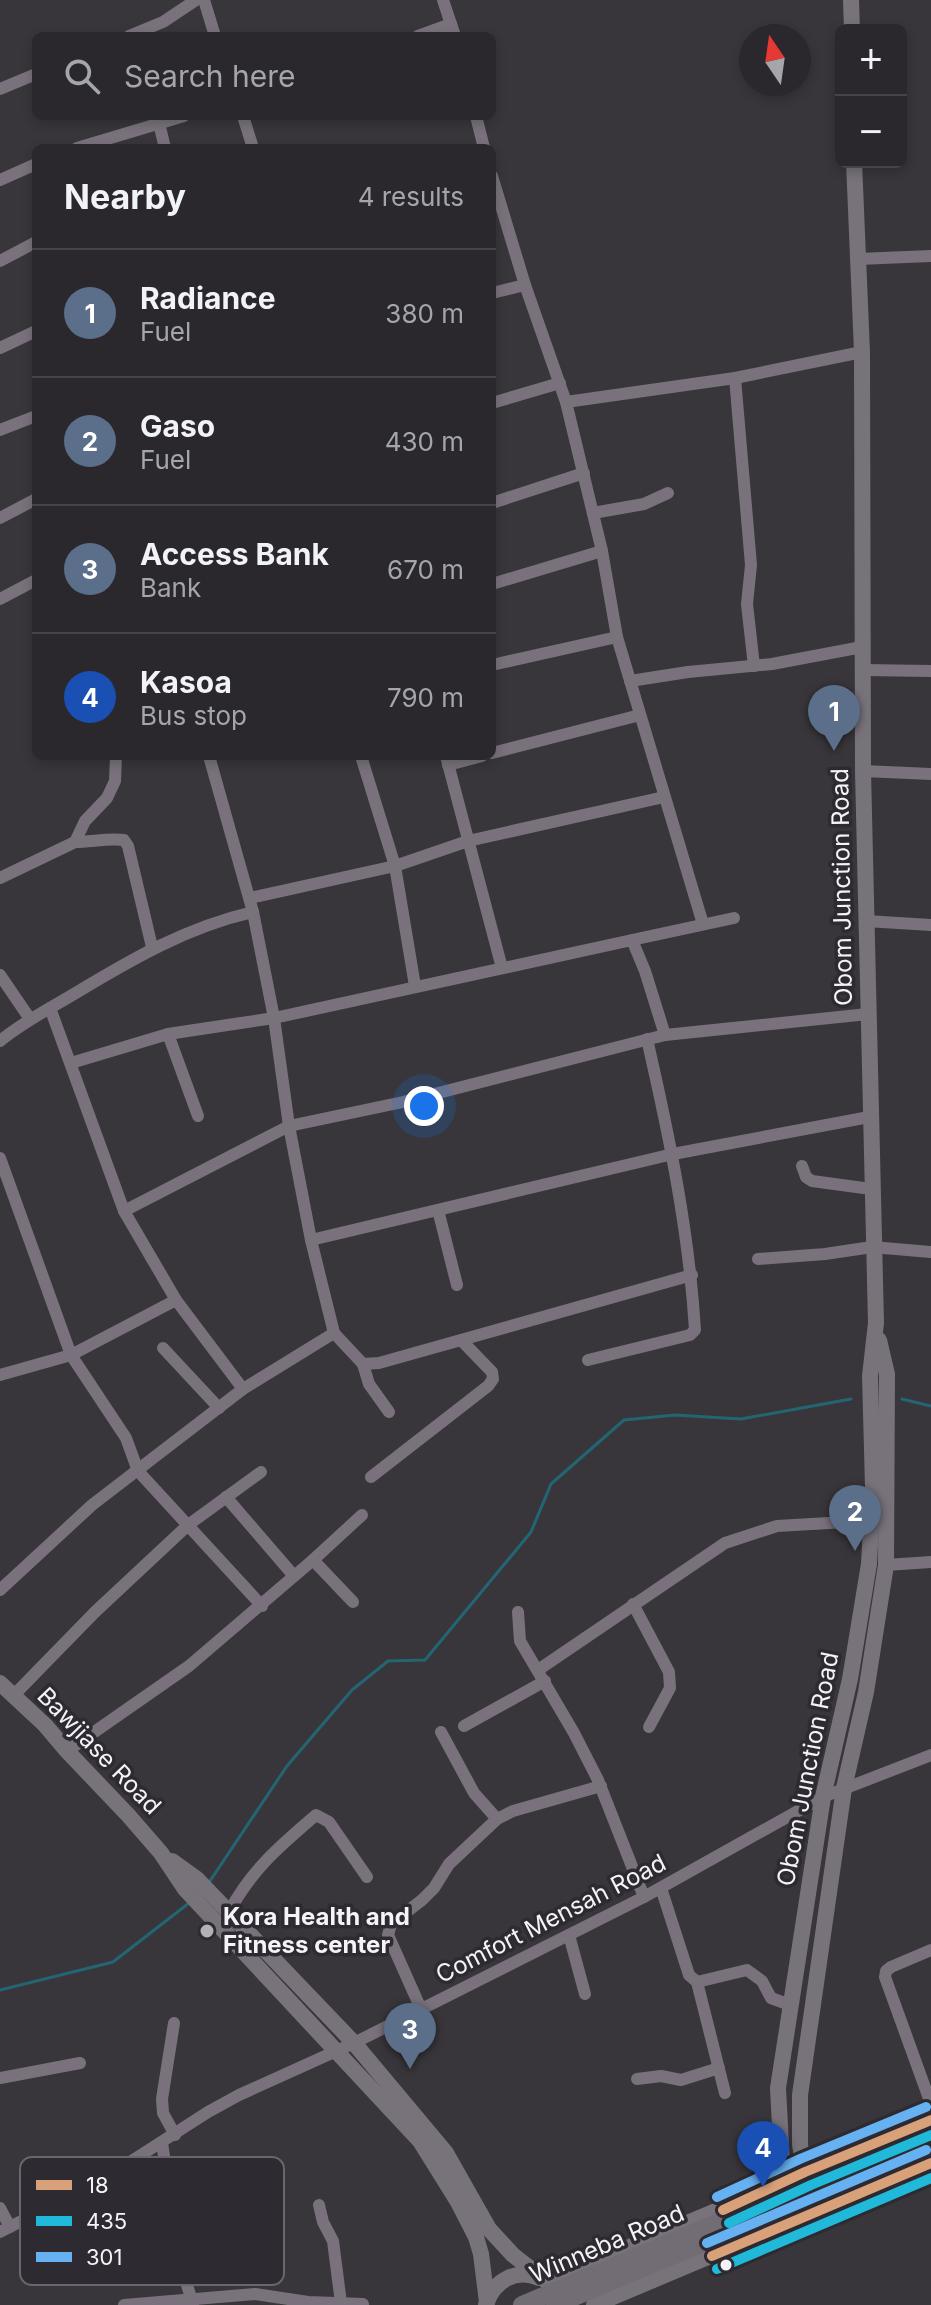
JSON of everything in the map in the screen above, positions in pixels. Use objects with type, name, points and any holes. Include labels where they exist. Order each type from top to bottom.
[{"type":"highway","name":"Winneba Road","points":[[522,2305],[931,2133]]},
{"type":"highway","name":"Winneba Road","points":[[555,2305],[931,2147]]},
{"type":"main road","points":[[851,0],[852,24]]},
{"type":"main road","name":"Obom Junction Road","points":[[813,2212],[800,2145],[800,2095],[844,1788],[866,1692],[886,1565],[887,1374],[876,1323],[869,1117],[863,771],[862,352],[854,168]]},
{"type":"main road","name":"Obom Junction Road","points":[[795,2222],[783,2183],[778,2088],[823,1797],[850,1679],[869,1564],[873,1487],[870,1376],[876,1323]]},
{"type":"main road","name":"Bawjiase Road","points":[[4,1688],[45,1725],[208,1901],[420,2141],[476,2237],[481,2254],[486,2304]]},
{"type":"main road","name":"Bawjiase Road","points":[[208,1901],[229,1912],[354,2043],[446,2153],[489,2229],[513,2255],[546,2280],[560,2296],[562,2305]]},
{"type":"main road","name":"Winneba Road","points":[[546,2280],[723,2210],[931,2120]]},
{"type":"main road","points":[[800,2145],[837,2159]]},
{"type":"main road","points":[[594,2305],[931,2163]]},
{"type":"main road","points":[[486,2304],[495,2287],[505,2279],[518,2274],[546,2280]]},
{"type":"street","points":[[139,32],[163,22],[196,0]]},
{"type":"street","points":[[204,0],[214,32]]},
{"type":"street","points":[[443,0],[453,30]]},
{"type":"street","points":[[163,22],[166,32]]},
{"type":"street","points":[[0,89],[32,76]]},
{"type":"street","points":[[90,144],[170,120]]},
{"type":"street","points":[[244,120],[252,144]]},
{"type":"street","points":[[477,120],[483,144]]},
{"type":"street","points":[[159,123],[164,144]]},
{"type":"street","points":[[0,180],[32,166]]},
{"type":"street","points":[[496,189],[566,402],[602,551],[617,637],[703,924]]},
{"type":"street","points":[[0,261],[32,244]]},
{"type":"street","points":[[858,259],[931,256]]},
{"type":"street","points":[[496,292],[525,285]]},
{"type":"street","points":[[0,348],[32,333]]},
{"type":"street","points":[[566,402],[735,378],[862,352]]},
{"type":"street","points":[[735,378],[751,565],[747,604],[754,666]]},
{"type":"street","points":[[496,402],[560,383]]},
{"type":"street","points":[[0,430],[32,418]]},
{"type":"street","points":[[496,502],[584,473]]},
{"type":"street","points":[[593,513],[644,504],[668,493]]},
{"type":"street","points":[[0,518],[32,501]]},
{"type":"street","points":[[496,583],[602,551]]},
{"type":"street","points":[[0,599],[32,582]]},
{"type":"street","points":[[496,664],[617,637]]},
{"type":"street","points":[[630,681],[754,666],[862,647]]},
{"type":"street","points":[[863,670],[931,671]]},
{"type":"street","points":[[496,752],[640,715]]},
{"type":"street","points":[[75,842],[85,821],[107,798],[115,781],[116,760]]},
{"type":"street","points":[[210,760],[250,898],[274,1018],[289,1126],[311,1240],[334,1333],[363,1364],[369,1384],[389,1412]]},
{"type":"street","points":[[362,760],[395,866],[415,986]]},
{"type":"street","points":[[447,760],[502,968]]},
{"type":"street","points":[[863,771],[931,774]]},
{"type":"street","points":[[250,898],[395,866],[468,841],[664,797]]},
{"type":"street","points":[[0,878],[75,842],[124,840],[152,947]]},
{"type":"street","points":[[0,1041],[30,1019],[152,947],[214,921],[253,912]]},
{"type":"street","points":[[71,1063],[168,1034],[274,1018],[734,918]]},
{"type":"street","points":[[866,921],[931,925]]},
{"type":"street","points":[[632,940],[665,1035]]},
{"type":"street","points":[[0,975],[30,1019]]},
{"type":"street","points":[[50,1008],[124,1211],[176,1300],[243,1389]]},
{"type":"street","points":[[124,1211],[289,1126],[403,1102],[665,1035],[868,1014]]},
{"type":"street","points":[[168,1034],[198,1116]]},
{"type":"street","points":[[588,1360],[690,1335],[695,1330],[692,1275],[673,1154],[647,1039]]},
{"type":"street","points":[[311,1240],[673,1154],[869,1117]]},
{"type":"street","points":[[0,1158],[71,1355],[126,1438],[138,1471],[262,1606]]},
{"type":"street","points":[[802,1166],[806,1177],[812,1181],[871,1189]]},
{"type":"street","points":[[438,1210],[457,1285]]},
{"type":"street","points":[[758,1259],[872,1247],[931,1252]]},
{"type":"street","points":[[363,1364],[403,1358],[692,1275]]},
{"type":"street","points":[[0,1375],[71,1355],[176,1300]]},
{"type":"street","points":[[0,1590],[92,1505],[243,1389],[334,1333]]},
{"type":"street","points":[[371,1477],[493,1379],[492,1372],[462,1341]]},
{"type":"street","points":[[163,1348],[219,1408]]},
{"type":"street","points":[[4,1688],[95,1612],[188,1525],[261,1472]]},
{"type":"street","points":[[226,1497],[294,1576]]},
{"type":"street","points":[[67,1751],[189,1666],[262,1606],[362,1515]]},
{"type":"street","points":[[464,1726],[541,1676],[633,1604],[725,1543],[777,1526],[846,1522]]},
{"type":"street","points":[[313,1560],[353,1602]]},
{"type":"street","points":[[886,1565],[931,1562]]},
{"type":"street","points":[[633,1604],[669,1672],[670,1688],[649,1727]]},
{"type":"street","points":[[518,1612],[520,1641],[601,1786],[644,1897]]},
{"type":"street","points":[[441,1732],[474,1793],[497,1819]]},
{"type":"street","name":"Comfort Mensah Road","points":[[139,2157],[239,2095],[354,2043],[644,1897],[823,1797],[931,1755]]},
{"type":"street","points":[[421,2009],[388,1929],[428,1894],[449,1864],[497,1819],[513,1811],[601,1786]]},
{"type":"street","points":[[229,1912],[264,1860],[316,1815],[329,1822],[367,1877]]},
{"type":"street","points":[[661,1888],[689,1975],[697,1982],[725,2093]]},
{"type":"street","points":[[569,1935],[585,1994]]},
{"type":"street","points":[[931,1950],[891,1967],[885,1977],[931,2104]]},
{"type":"street","points":[[697,1982],[747,1970],[762,1981],[771,1998],[790,2005]]},
{"type":"street","points":[[174,2023],[162,2099],[163,2113],[175,2135]]},
{"type":"street","points":[[0,2078],[80,2063]]},
{"type":"street","points":[[637,2079],[661,2076],[681,2080],[719,2068]]},
{"type":"street","points":[[162,2143],[164,2157]]},
{"type":"street","points":[[319,2205],[323,2222],[333,2241],[341,2303]]},
{"type":"street","points":[[0,2208],[5,2229]]},
{"type":"street","points":[[124,2305],[255,2294],[308,2302],[363,2304]]},
{"type":"waterway","points":[[208,1884],[287,1766],[352,1690],[388,1661],[425,1660],[531,1532],[551,1484],[624,1420],[675,1415],[741,1419],[851,1399]]},
{"type":"waterway","points":[[902,1399],[931,1406]]},
{"type":"waterway","points":[[0,1990],[113,1962],[189,1903]]},
{"type":"transit line","name":"301","points":[[717,2197],[926,2107]]},
{"type":"transit line","name":"18","points":[[723,2210],[931,2120]]},
{"type":"transit line","name":"435","points":[[729,2223],[931,2135]]},
{"type":"transit line","name":"301","points":[[707,2243],[926,2150]]},
{"type":"transit line","name":"18","points":[[712,2256],[931,2163]]},
{"type":"transit line","name":"435","points":[[717,2269],[931,2178]]},
{"type":"place","name":"Radiance","points":[[834,751]]},
{"type":"place","name":"Gaso","points":[[855,1551]]},
{"type":"place","name":"Kora Health and Fitness center","points":[[207,1931]]},
{"type":"place","name":"Access Bank","points":[[410,2069]]},
{"type":"place","name":"Kasoa","points":[[763,2187]]}]
